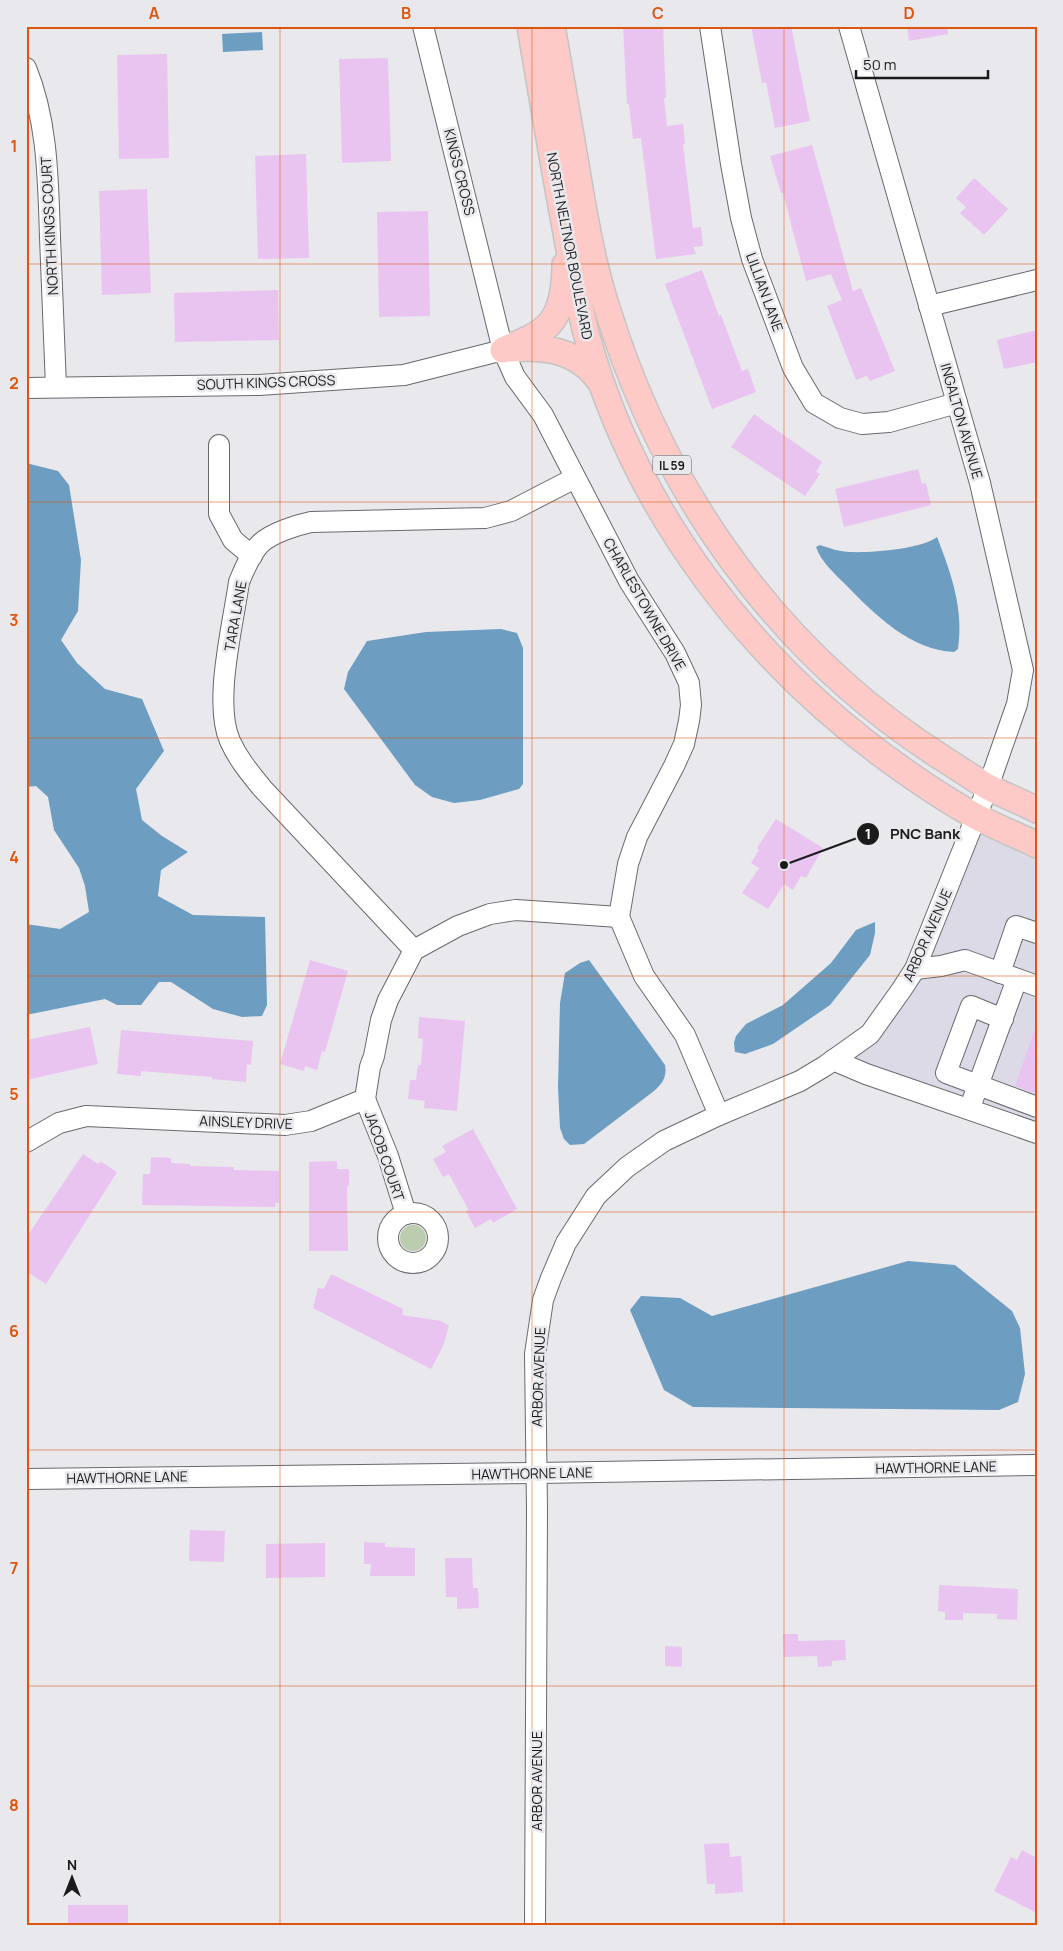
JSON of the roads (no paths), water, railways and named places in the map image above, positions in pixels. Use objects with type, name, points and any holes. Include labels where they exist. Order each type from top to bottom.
[{"type":"main road","name":"NORTH NELTNOR BOULEVARD","points":[[530,26],[566,232],[586,333],[603,386],[623,435],[668,524],[697,568],[739,623],[793,681],[870,747],[930,789],[976,817],[1037,845]]},
{"type":"main road","name":"NORTH NELTNOR BOULEVARD","points":[[552,26],[584,215],[606,307],[639,398],[672,465],[714,535],[754,590],[797,639],[835,676],[896,726],[931,751],[988,787],[1037,810]]},
{"type":"main road","points":[[503,350],[546,328],[556,313],[562,295],[565,273],[566,232]]},
{"type":"main road","points":[[503,350],[534,347],[564,352],[594,373],[603,386]]},
{"type":"street","name":"KINGS CROSS","points":[[423,26],[503,350]]},
{"type":"street","name":"LILLIAN LANE","points":[[710,26],[731,164],[741,218],[752,259],[793,368],[814,403],[840,418],[862,424],[889,422],[957,403]]},
{"type":"street","name":"INGALTON AVENUE","points":[[849,26],[980,483],[1024,670],[1017,704],[976,817]]},
{"type":"street","name":"NORTH KINGS COURT","points":[[26,68],[32,81],[44,132],[49,188],[56,387]]},
{"type":"street","points":[[929,306],[1037,280]]},
{"type":"street","name":"SOUTH KINGS CROSS","points":[[26,388],[259,385],[404,375],[503,350]]},
{"type":"street","name":"CHARLESTOWNE DRIVE","points":[[503,350],[516,377],[543,415],[629,581],[675,653],[689,683],[690,713],[684,744],[637,837],[628,864],[619,917]]},
{"type":"street","points":[[219,445],[219,514],[233,540],[252,556]]},
{"type":"street","name":"TARA LANE","points":[[414,950],[262,788],[240,760],[230,740],[223,713],[223,689],[239,582],[260,544],[296,525],[311,522],[485,518],[511,511],[575,478]]},
{"type":"street","name":"ARBOR AVENUE","points":[[535,1925],[536,1354],[539,1322],[545,1293],[566,1243],[596,1196],[628,1167],[664,1141],[719,1114],[800,1081],[870,1034],[914,969],[976,817]]},
{"type":"street","points":[[365,1099],[370,1067],[388,1000],[414,950],[458,926],[490,914],[516,910],[619,917],[644,976],[685,1034],[719,1114]]},
{"type":"street","points":[[969,1110],[1003,1019],[1016,926],[1037,933]]},
{"type":"street","points":[[914,969],[941,966],[965,960],[1037,986]]},
{"type":"street","points":[[1003,1019],[971,1006],[946,1073],[1037,1107]]},
{"type":"street","points":[[833,1060],[866,1074],[1037,1133]]},
{"type":"street","name":"AINSLEY DRIVE","points":[[26,1142],[59,1123],[86,1116],[285,1125],[310,1121],[365,1099]]},
{"type":"street","name":"JACOB COURT","points":[[365,1099],[388,1156],[406,1214]]},
{"type":"street","name":"HAWTHORNE LANE","points":[[26,1479],[537,1474],[1037,1465]]},
{"type":"water","points":[[262,32],[263,50],[223,52],[222,34]]},
{"type":"water","points":[[26,463],[58,471],[69,485],[81,560],[78,611],[61,640],[77,663],[105,689],[142,699],[164,751],[136,789],[142,820],[162,836],[188,852],[161,870],[158,896],[193,915],[265,917],[267,1005],[262,1016],[242,1017],[213,1009],[171,982],[159,982],[141,1005],[117,1005],[105,999],[26,1015],[26,924],[60,929],[89,912],[85,886],[79,868],[54,830],[48,797],[36,786],[26,787]]},
{"type":"water","points":[[937,537],[947,564],[958,605],[958,649],[954,652],[938,650],[923,645],[895,629],[869,608],[834,573],[821,558],[816,547],[820,545],[846,552],[882,551],[920,545]]},
{"type":"water","points":[[501,629],[517,633],[523,648],[523,784],[519,789],[480,800],[454,803],[432,797],[415,785],[344,689],[348,672],[367,641],[426,632]]},
{"type":"water","points":[[875,922],[875,933],[870,955],[830,1005],[773,1044],[745,1054],[735,1052],[734,1043],[736,1036],[746,1024],[783,1005],[831,963],[856,930]]},
{"type":"water","points":[[589,960],[665,1065],[665,1076],[654,1091],[584,1144],[570,1145],[564,1139],[560,1128],[558,1088],[560,1003],[565,973],[580,963]]},
{"type":"water","points":[[908,1261],[955,1265],[1012,1311],[1020,1328],[1025,1374],[1018,1402],[999,1410],[693,1407],[664,1390],[630,1310],[641,1296],[680,1298],[712,1316]]},
{"type":"place","name":"PNC Bank","points":[[784,865]]}]
